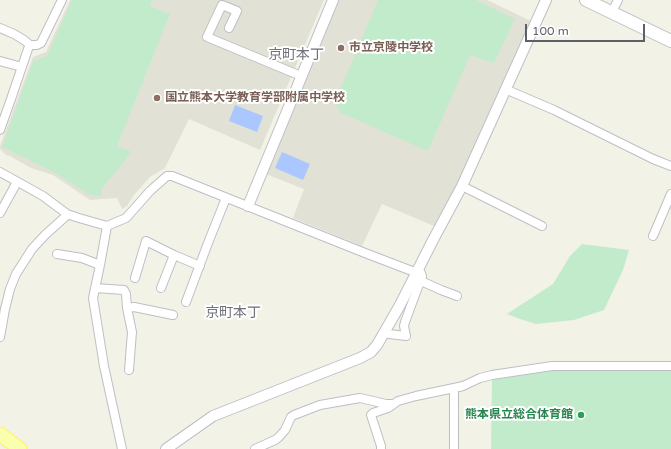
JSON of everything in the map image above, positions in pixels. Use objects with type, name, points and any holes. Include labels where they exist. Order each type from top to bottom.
[{"type":"main road","points":[[586,0],[670,38]]},
{"type":"main road","points":[[0,434],[20,449]]},
{"type":"street","points":[[0,28],[24,40],[30,45],[42,43],[62,0]]},
{"type":"street","points":[[248,206],[333,0]]},
{"type":"street","points":[[166,449],[213,416],[360,358],[374,349],[386,332],[400,305],[418,276],[462,186],[546,0]]},
{"type":"street","points":[[612,12],[618,0]]},
{"type":"street","points":[[230,28],[237,11],[222,5],[207,37],[301,76]]},
{"type":"street","points":[[0,130],[30,45]]},
{"type":"street","points":[[0,60],[22,67]]},
{"type":"street","points":[[506,89],[554,110],[653,159],[671,166]]},
{"type":"street","points":[[0,172],[43,196],[67,214],[107,226],[126,218],[150,191],[167,176],[172,176],[412,271],[441,290],[457,296]]},
{"type":"street","points":[[0,212],[17,182]]},
{"type":"street","points":[[462,186],[542,226]]},
{"type":"street","points":[[653,236],[671,194]]},
{"type":"street","points":[[186,302],[226,198]]},
{"type":"street","points":[[0,337],[5,309],[16,274],[32,249],[67,214]]},
{"type":"street","points":[[107,226],[92,298],[104,366],[122,449]]},
{"type":"street","points":[[135,278],[146,241],[200,266]]},
{"type":"street","points":[[57,254],[82,258],[100,265]]},
{"type":"street","points":[[161,288],[174,255]]},
{"type":"street","points":[[386,332],[389,334],[406,336],[404,326],[418,276]]},
{"type":"street","points":[[95,288],[124,290],[126,294],[132,332],[129,370]]},
{"type":"street","points":[[127,308],[134,307],[173,315]]},
{"type":"street","points":[[381,449],[372,415],[373,412],[388,408],[398,401],[462,386],[480,378],[552,366],[671,366]]},
{"type":"street","points":[[454,388],[454,449]]},
{"type":"street","points":[[254,449],[279,437],[294,415],[320,405],[360,398],[386,404],[393,404]]},
{"type":"shaded area","points":[[70,0],[324,0],[260,150],[189,119],[165,168],[150,177],[134,195],[127,206],[122,209],[117,198],[90,200],[53,175],[31,168],[6,155],[0,149],[33,57],[46,52]]},
{"type":"shaded area","points":[[338,0],[487,0],[531,21],[457,185],[434,226],[382,204],[362,246],[293,218],[304,189],[266,174]]},
{"type":"green space","points":[[72,0],[152,0],[150,6],[170,14],[117,146],[132,152],[102,188],[102,196],[90,195],[52,171],[2,147],[33,61],[47,56]]},
{"type":"green space","points":[[378,0],[476,0],[515,19],[494,63],[470,55],[428,151],[341,113],[335,102]]},
{"type":"green space","points":[[582,244],[629,250],[623,270],[604,310],[574,320],[536,324],[507,314],[553,284],[570,256]]},
{"type":"green space","name":"熊本県立総合体育館","points":[[554,370],[671,371],[671,449],[491,449],[492,380]]},
{"type":"water","points":[[235,105],[263,116],[257,132],[229,121]]},
{"type":"water","points":[[282,152],[310,164],[303,180],[275,168]]},
{"type":"place","name":"市立京陵中学校","points":[[341,48]]},
{"type":"place","name":"国立熊本大学教育学部附属中学校","points":[[157,98]]},
{"type":"place","name":"熊本県立総合体育館","points":[[581,415]]},
{"type":"district","name":"京町本丁","points":[[296,55]]},
{"type":"district","name":"京町本丁","points":[[233,313]]}]
